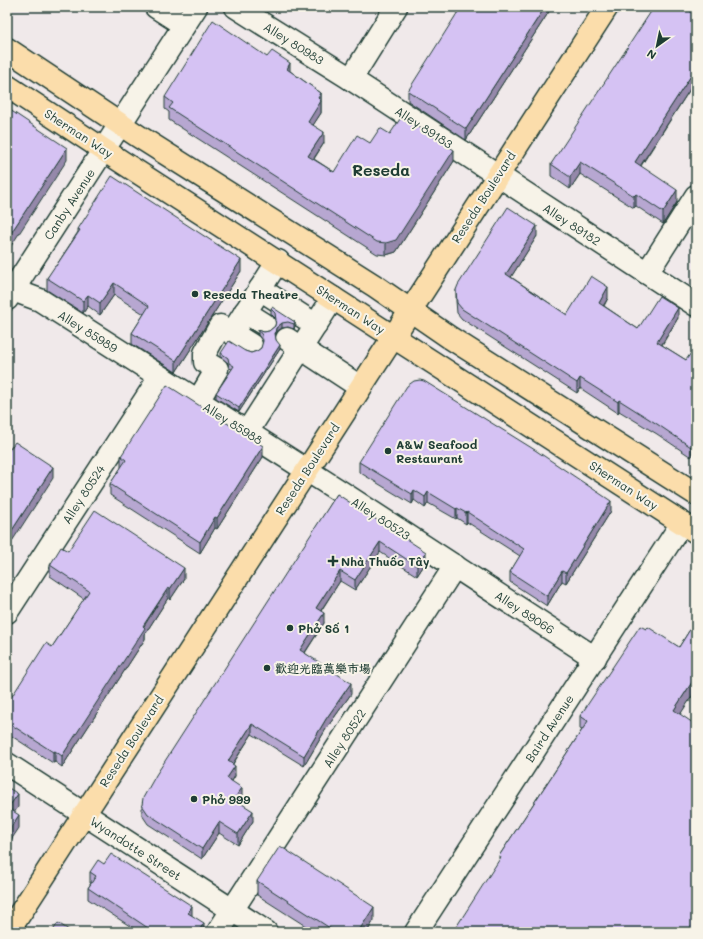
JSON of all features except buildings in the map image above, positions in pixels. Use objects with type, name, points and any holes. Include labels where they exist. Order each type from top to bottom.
[{"type":"main road","name":"Reseda Boulevard","points":[[8,932],[607,7]]},
{"type":"main road","points":[[7,49],[445,334],[696,494]]},
{"type":"main road","name":"Sherman Way","points":[[7,86],[689,527]]},
{"type":"main road","points":[[689,527],[696,502]]},
{"type":"street","points":[[156,7],[184,25]]},
{"type":"street","name":"Canby Avenue","points":[[10,295],[196,7]]},
{"type":"street","name":"Alley 80983","points":[[236,7],[351,79]]},
{"type":"street","points":[[351,79],[396,7]]},
{"type":"street","name":"Alley 89183","points":[[351,79],[497,175]]},
{"type":"street","name":"Alley 89182","points":[[497,175],[696,305]]},
{"type":"street","points":[[647,272],[696,196]]},
{"type":"street","points":[[232,333],[278,261]]},
{"type":"street","points":[[260,289],[316,325]]},
{"type":"street","name":"Alley 85989","points":[[10,295],[40,300],[160,376]]},
{"type":"street","points":[[250,427],[260,396],[294,344],[316,325],[333,298]]},
{"type":"street","points":[[245,312],[264,324]]},
{"type":"street","points":[[201,395],[223,373],[205,362],[205,353],[220,326],[251,345]]},
{"type":"street","points":[[294,344],[360,387]]},
{"type":"street","name":"Alley 85988","points":[[160,376],[201,395],[310,464]]},
{"type":"street","name":"Alley 80524","points":[[7,612],[160,376]]},
{"type":"street","name":"Alley 80523","points":[[310,464],[455,566]]},
{"type":"street","name":"Baird Avenue","points":[[416,932],[595,658],[689,527]]},
{"type":"street","name":"Alley 89066","points":[[455,566],[595,658]]},
{"type":"street","name":"Alley 80522","points":[[218,932],[455,566]]},
{"type":"street","name":"Wyandotte Street","points":[[7,764],[266,932]]},
{"type":"place","name":"Reseda Theatre","points":[[195,294]]},
{"type":"place","name":"A&W Seafood Restaurant","points":[[388,451]]},
{"type":"place","name":"Nhà Thuốc Tây","points":[[333,561]]},
{"type":"place","name":"Phở Số 1","points":[[290,628]]},
{"type":"place","name":"歡迎光臨萬樂市場","points":[[267,668]]},
{"type":"place","name":"Phở 999","points":[[194,799]]},
{"type":"district","name":"Reseda","points":[[381,169]]}]
